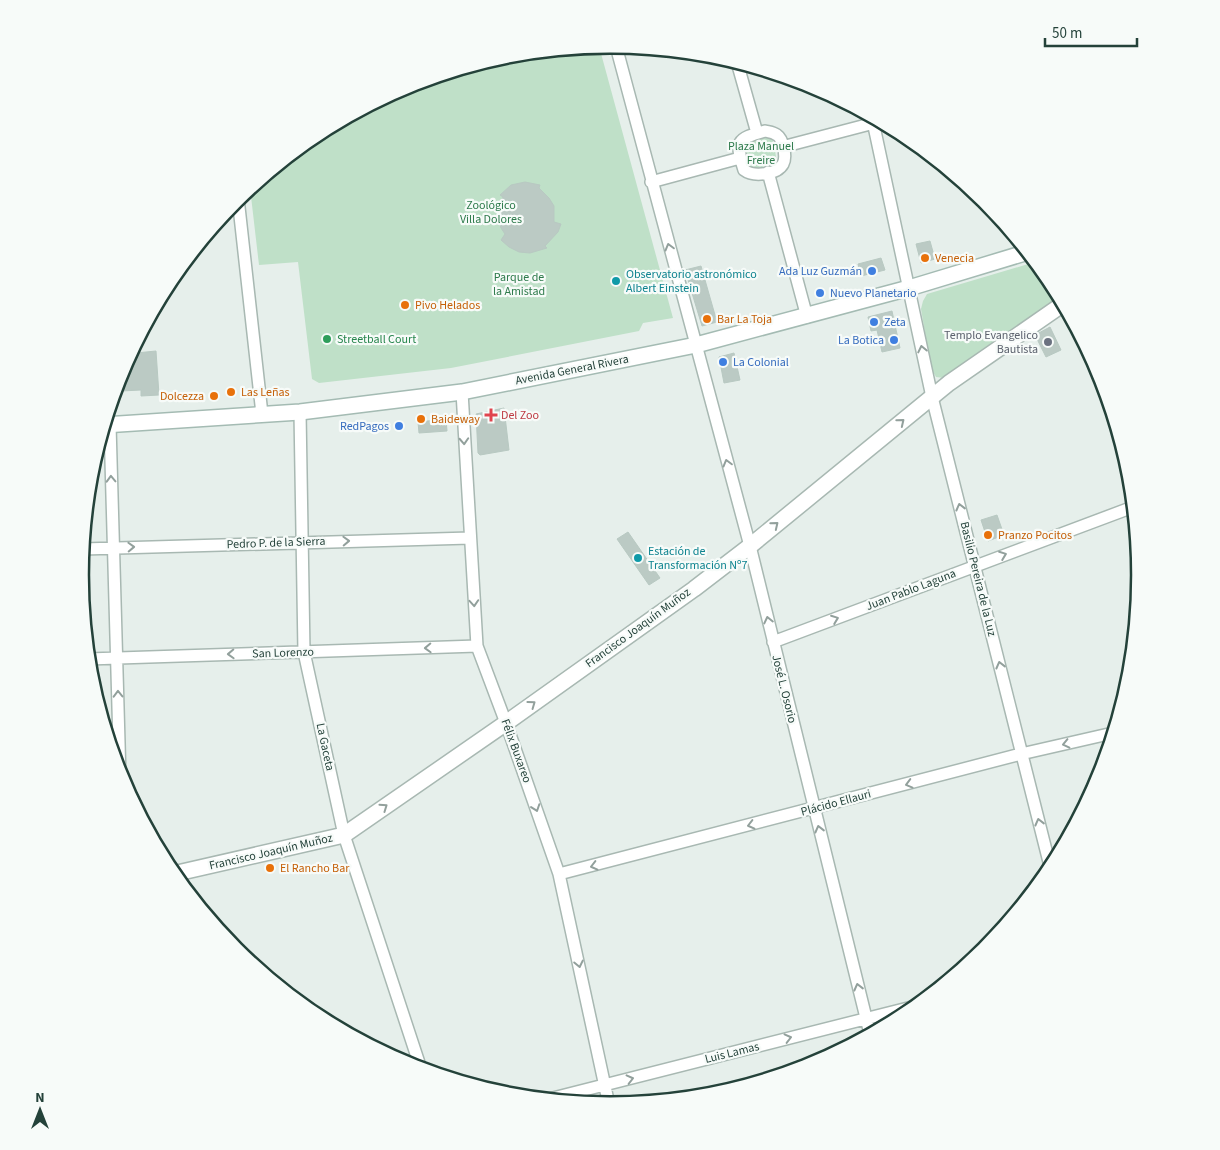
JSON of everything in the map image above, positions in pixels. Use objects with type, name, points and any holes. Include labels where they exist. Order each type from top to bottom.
[{"type":"street","name":"José L. Osorio","points":[[618,54],[750,546],[868,1027]]},
{"type":"street","points":[[740,71],[761,132]]},
{"type":"street","points":[[782,147],[867,122]]},
{"type":"street","name":"Basilio Pereira de la Luz","points":[[874,126],[932,397],[1048,857]]},
{"type":"street","points":[[761,132],[776,134],[782,147],[785,156],[784,161],[768,172],[752,175],[744,170],[738,150],[740,142],[746,137],[761,132]]},
{"type":"street","points":[[651,182],[740,158]]},
{"type":"street","points":[[768,172],[807,316]]},
{"type":"street","points":[[239,208],[262,414]]},
{"type":"street","name":"Avenida General Rivera","points":[[111,425],[300,412],[462,392],[696,345],[909,288],[1021,254]]},
{"type":"street","name":"Francisco Joaquín Muñoz","points":[[182,872],[344,835],[506,723],[694,589],[750,546],[949,383],[1057,308]]},
{"type":"street","name":"Félix Buxareo","points":[[462,392],[477,646],[560,874],[607,1096]]},
{"type":"street","name":"La Gaceta","points":[[300,412],[304,652],[344,835],[418,1060]]},
{"type":"street","points":[[108,438],[119,752]]},
{"type":"street","name":"Juan Pablo Laguna","points":[[773,642],[1127,509]]},
{"type":"street","name":"Pedro P. de la Sierra","points":[[90,549],[470,538]]},
{"type":"street","name":"San Lorenzo","points":[[96,659],[477,646]]},
{"type":"street","name":"Plácido Ellauri","points":[[560,874],[1107,734]]},
{"type":"street","name":"Luis Lamas","points":[[568,1094],[895,1011]]},
{"type":"green space","name":"Zoológico Villa Dolores","points":[[601,54],[673,318],[643,323],[639,331],[451,368],[319,383],[312,379],[298,262],[259,265],[251,197],[293,161],[349,124],[411,93],[442,81],[508,64],[542,58]]},
{"type":"green space","name":"Plaza Manuel Freire","points":[[768,137],[773,140],[777,162],[753,169],[749,166],[744,145]]},
{"type":"green space","points":[[1028,264],[1053,302],[944,378],[936,377],[931,368],[921,309],[927,294]]},
{"type":"building","points":[[525,182],[540,185],[539,188],[554,206],[554,222],[561,224],[558,232],[545,246],[547,248],[530,253],[519,252],[501,240],[505,234],[498,219],[503,197],[500,195],[511,185]]},
{"type":"building","points":[[930,241],[935,259],[921,263],[916,244]]},
{"type":"building","points":[[881,258],[885,270],[861,276],[858,264]]},
{"type":"building","points":[[701,266],[717,322],[702,326],[685,270]]},
{"type":"building","name":"Observatorio astronómico Albert Einstein","points":[[614,276],[618,276],[621,281],[620,285],[614,286],[611,283],[611,279]]},
{"type":"building","points":[[892,311],[900,348],[882,352],[877,330],[871,331],[868,317]]},
{"type":"building","name":"Templo Evangelico Bautista","points":[[1050,327],[1061,350],[1046,357],[1035,335]]},
{"type":"building","points":[[156,351],[159,395],[141,396],[141,390],[122,391],[139,353]]},
{"type":"building","points":[[734,353],[740,380],[724,383],[719,357]]},
{"type":"building","points":[[504,408],[509,450],[480,455],[478,453],[476,414]]},
{"type":"building","points":[[446,419],[447,431],[419,433],[418,422]]},
{"type":"building","points":[[997,515],[1004,535],[988,541],[981,520]]},
{"type":"building","name":"Estación de Transformación Nº7","points":[[628,532],[660,578],[649,585],[617,539]]},
{"type":"place","name":"Venecia","points":[[925,258]]},
{"type":"place","name":"Ada Luz Guzmán","points":[[872,271]]},
{"type":"place","name":"Observatorio astronómico Albert Einstein","points":[[616,281]]},
{"type":"place","name":"Nuevo Planetario","points":[[820,293]]},
{"type":"place","name":"Pivo Helados","points":[[405,305]]},
{"type":"place","name":"Bar La Toja","points":[[707,319]]},
{"type":"place","name":"Zeta","points":[[874,322]]},
{"type":"place","name":"Streetball Court","points":[[327,339]]},
{"type":"place","name":"La Botica","points":[[894,340]]},
{"type":"place","name":"Templo Evangelico Bautista","points":[[1048,342]]},
{"type":"place","name":"La Colonial","points":[[723,362]]},
{"type":"place","name":"Las Leñas","points":[[231,392]]},
{"type":"place","name":"Dolcezza","points":[[214,396]]},
{"type":"place","name":"Del Zoo","points":[[491,415]]},
{"type":"place","name":"Baideway","points":[[421,419]]},
{"type":"place","name":"RedPagos","points":[[399,426]]},
{"type":"place","name":"Pranzo Pocitos","points":[[988,535]]},
{"type":"place","name":"Estación de Transformación Nº7","points":[[638,558]]},
{"type":"place","name":"El Rancho Bar","points":[[270,868]]},
{"type":"park label","name":"Parque de la Amistad","points":[[519,284]]}]
